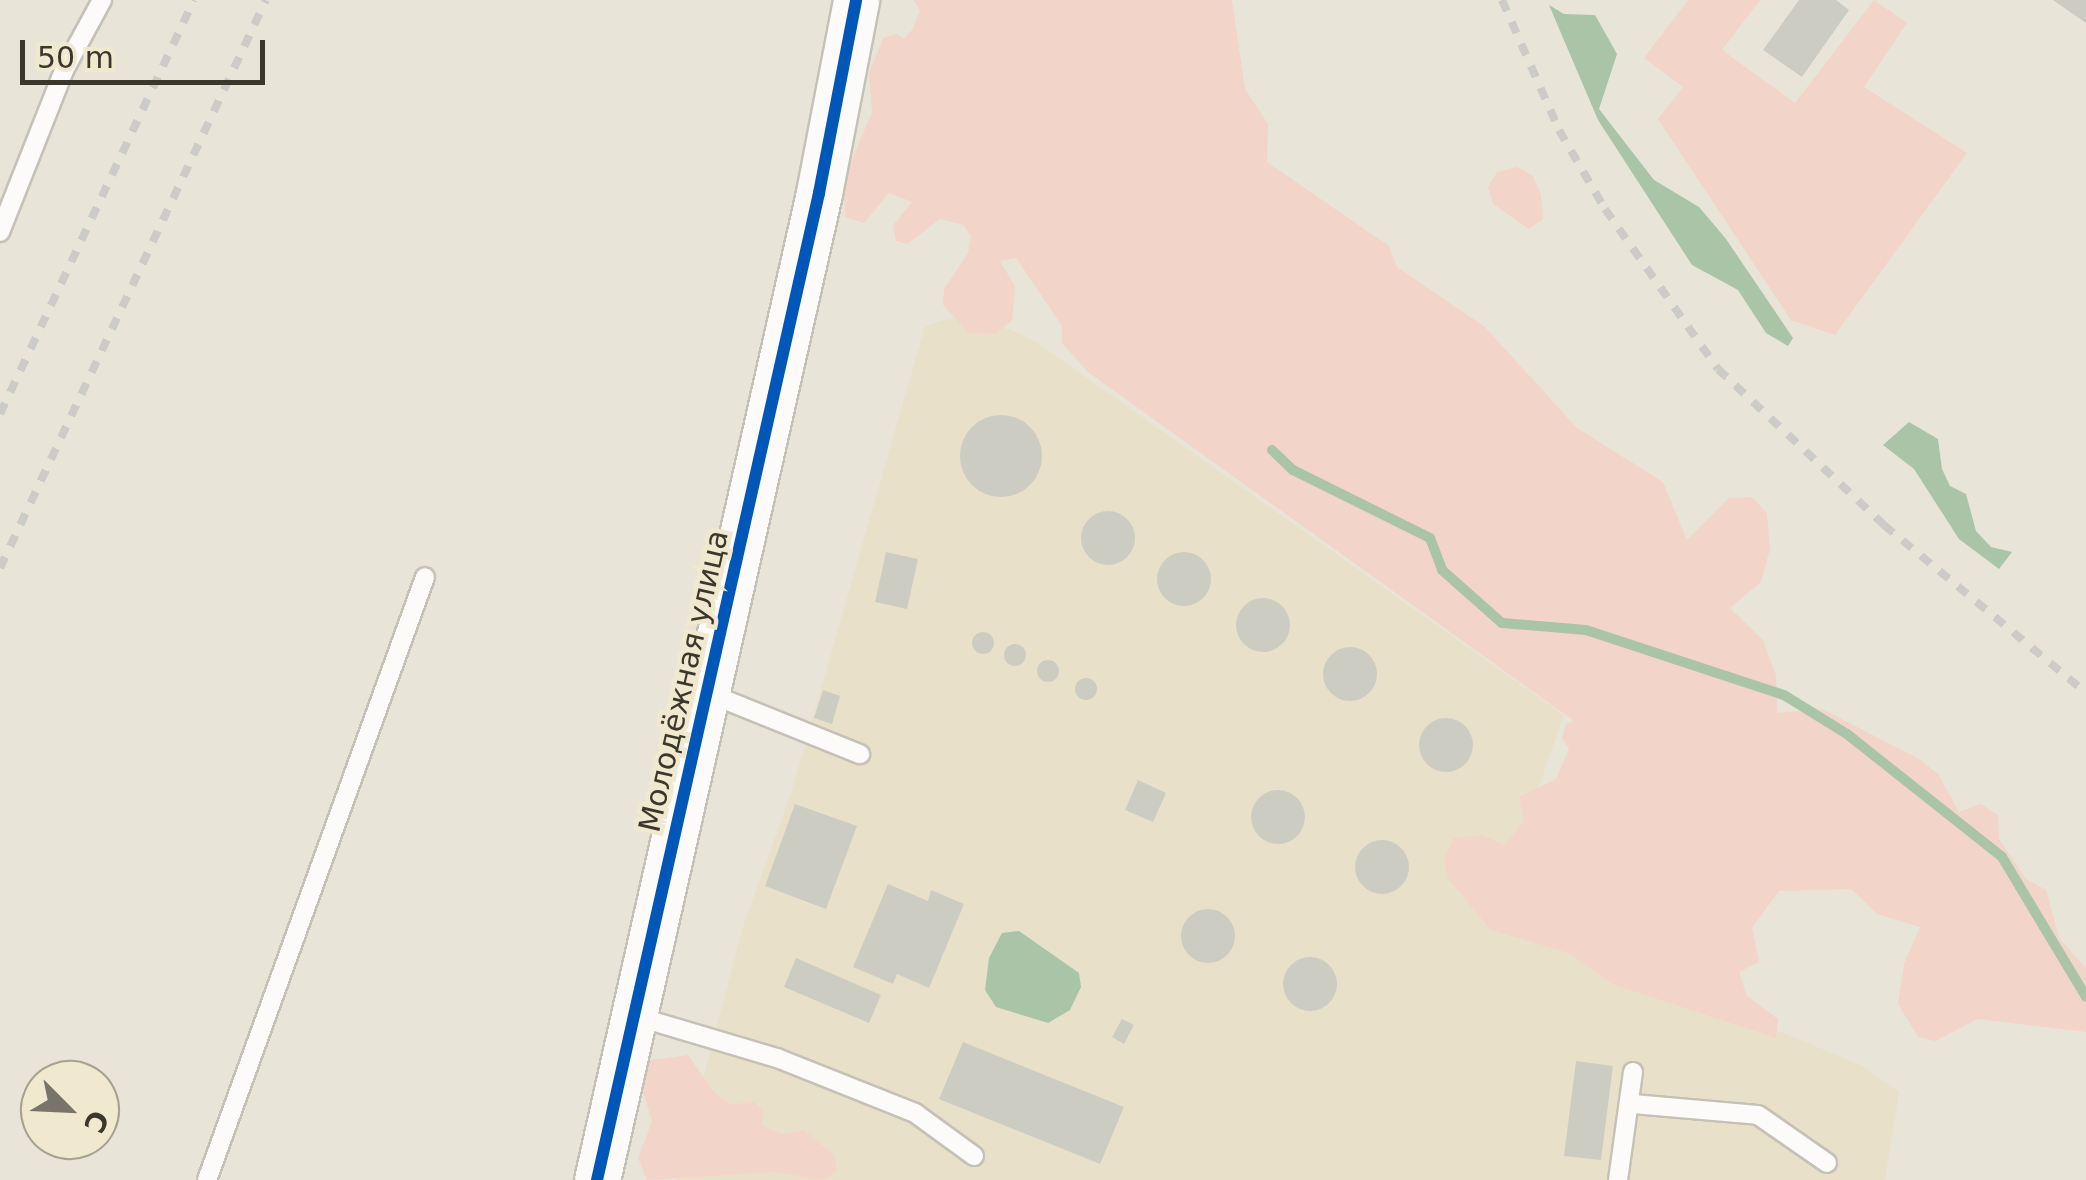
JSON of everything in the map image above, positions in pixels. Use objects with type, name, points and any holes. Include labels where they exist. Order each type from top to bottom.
[{"type":"street","name":"Молодёжная улица","points":[[597,1180],[820,192],[856,0]]},
{"type":"lane","points":[[0,232],[64,70],[102,0]]},
{"type":"lane","points":[[207,1180],[425,577]]},
{"type":"lane","points":[[708,693],[860,754]]},
{"type":"lane","points":[[634,1016],[777,1058],[916,1113],[974,1156]]},
{"type":"lane","points":[[1618,1180],[1633,1104],[1633,1072]]},
{"type":"lane","points":[[1633,1104],[1758,1115],[1827,1163]]},
{"type":"shaded area","points":[[914,0],[1232,0],[1245,89],[1268,124],[1267,162],[1389,246],[1397,267],[1485,327],[1577,428],[1663,482],[1687,540],[1729,498],[1752,497],[1767,513],[1770,549],[1761,582],[1730,608],[1763,640],[1776,675],[1777,713],[1822,709],[1919,759],[1938,774],[1959,812],[1981,804],[1998,815],[1999,839],[2026,879],[2046,890],[2059,938],[2086,968],[2086,1032],[1978,1019],[1935,1041],[1918,1037],[1898,1004],[1904,964],[1920,927],[1877,914],[1851,889],[1779,891],[1752,928],[1759,962],[1739,972],[1747,996],[1778,1019],[1776,1038],[1612,984],[1569,953],[1491,930],[1448,879],[1444,859],[1454,838],[1483,835],[1504,845],[1524,821],[1519,797],[1556,779],[1569,749],[1562,738],[1566,724],[1574,721],[1088,372],[1062,343],[1062,326],[1016,258],[1000,261],[1015,286],[1012,320],[996,334],[969,333],[943,305],[944,289],[968,253],[971,237],[964,225],[940,219],[908,244],[896,241],[893,225],[912,202],[889,193],[864,223],[845,217],[843,181],[872,112],[869,73],[883,38],[897,34],[904,39],[912,30],[920,11]]},
{"type":"shaded area","points":[[1688,0],[1760,0],[1722,50],[1795,103],[1874,0],[1907,23],[1864,87],[1967,153],[1835,335],[1791,320],[1658,119],[1683,87],[1644,58]]},
{"type":"shaded area","points":[[1549,5],[1564,14],[1595,15],[1617,54],[1599,109],[1654,180],[1699,207],[1726,239],[1793,338],[1788,346],[1766,333],[1738,290],[1692,265],[1598,120]]},
{"type":"shaded area","points":[[1517,167],[1533,176],[1541,195],[1543,219],[1529,229],[1493,204],[1488,187],[1497,172]]},
{"type":"shaded area","points":[[970,312],[1033,340],[1564,715],[1538,789],[1510,920],[1861,1065],[1899,1092],[1885,1180],[676,1180],[743,927],[792,790],[925,326]]},
{"type":"shaded area","points":[[1909,422],[1938,439],[1942,469],[1950,486],[1966,494],[1976,531],[1991,547],[2012,552],[1999,569],[1959,539],[1914,469],[1883,445]]},
{"type":"shaded area","points":[[1019,931],[1079,973],[1081,987],[1070,1010],[1048,1023],[996,1007],[985,990],[989,958],[1002,933]]},
{"type":"shaded area","points":[[688,1055],[714,1092],[732,1105],[753,1101],[764,1111],[761,1125],[783,1134],[804,1130],[834,1155],[837,1171],[823,1180],[776,1172],[647,1180],[638,1158],[652,1121],[643,1092],[645,1061]]},
{"type":"building","points":[[1799,0],[1836,0],[1849,10],[1802,77],[1763,50]]},
{"type":"building","points":[[2053,0],[2086,0],[2086,23]]},
{"type":"building","points":[[1001,415],[1017,418],[1030,427],[1039,440],[1039,472],[1030,485],[1017,494],[1001,497],[985,494],[972,485],[963,472],[960,456],[963,440],[972,427],[985,418]]},
{"type":"building","points":[[1108,511],[1127,519],[1135,538],[1127,557],[1108,565],[1089,557],[1081,538],[1089,519]]},
{"type":"building","points":[[886,552],[918,559],[907,609],[875,602]]},
{"type":"building","points":[[1184,552],[1203,560],[1211,579],[1203,598],[1184,606],[1165,598],[1157,579],[1165,560]]},
{"type":"building","points":[[1263,598],[1282,606],[1290,625],[1282,644],[1263,652],[1244,644],[1236,625],[1244,606]]},
{"type":"building","points":[[979,632],[987,632],[994,643],[987,654],[979,654],[972,647],[972,639]]},
{"type":"building","points":[[1011,644],[1019,644],[1026,655],[1019,666],[1011,666],[1004,659],[1004,651]]},
{"type":"building","points":[[1350,647],[1369,655],[1377,674],[1369,693],[1350,701],[1331,693],[1323,674],[1331,655]]},
{"type":"building","points":[[1044,660],[1052,660],[1059,671],[1052,682],[1044,682],[1037,675],[1037,667]]},
{"type":"building","points":[[1082,678],[1090,678],[1097,689],[1090,700],[1082,700],[1075,693],[1075,685]]},
{"type":"building","points":[[823,690],[840,696],[832,724],[814,718]]},
{"type":"building","points":[[1446,718],[1465,726],[1473,745],[1465,764],[1446,772],[1427,764],[1419,745],[1427,726]]},
{"type":"building","points":[[1138,780],[1166,793],[1153,822],[1125,810]]},
{"type":"building","points":[[1278,790],[1297,798],[1305,817],[1297,836],[1278,844],[1259,836],[1251,817],[1259,798]]},
{"type":"building","points":[[795,804],[857,826],[826,909],[765,886]]},
{"type":"building","points":[[1382,840],[1401,848],[1409,867],[1401,886],[1382,894],[1363,886],[1355,867],[1363,848]]},
{"type":"building","points":[[888,884],[928,901],[931,890],[964,904],[929,988],[897,974],[893,984],[853,967]]},
{"type":"building","points":[[1208,909],[1227,917],[1235,936],[1227,955],[1208,963],[1189,955],[1181,936],[1189,917]]},
{"type":"building","points":[[1310,957],[1329,965],[1337,984],[1329,1003],[1310,1011],[1291,1003],[1283,984],[1291,965]]},
{"type":"building","points":[[796,958],[881,995],[869,1023],[784,987]]},
{"type":"building","points":[[1122,1019],[1134,1025],[1124,1044],[1112,1037]]},
{"type":"building","points":[[963,1042],[1124,1107],[1100,1164],[939,1099]]},
{"type":"building","points":[[1576,1061],[1613,1066],[1601,1160],[1564,1156]]},
{"type":"waterway","points":[[1272,450],[1293,470],[1430,538],[1442,570],[1502,623],[1586,630],[1784,695],[1847,734],[2002,857],[2086,997]]},
{"type":"railway","points":[[0,414],[194,0]]},
{"type":"railway","points":[[0,568],[266,0]]},
{"type":"railway","points":[[1502,0],[1559,130],[1605,209],[1718,369],[1884,525],[2086,693]]},
{"type":"cycle path","points":[[597,1180],[819,193],[856,0]]}]
